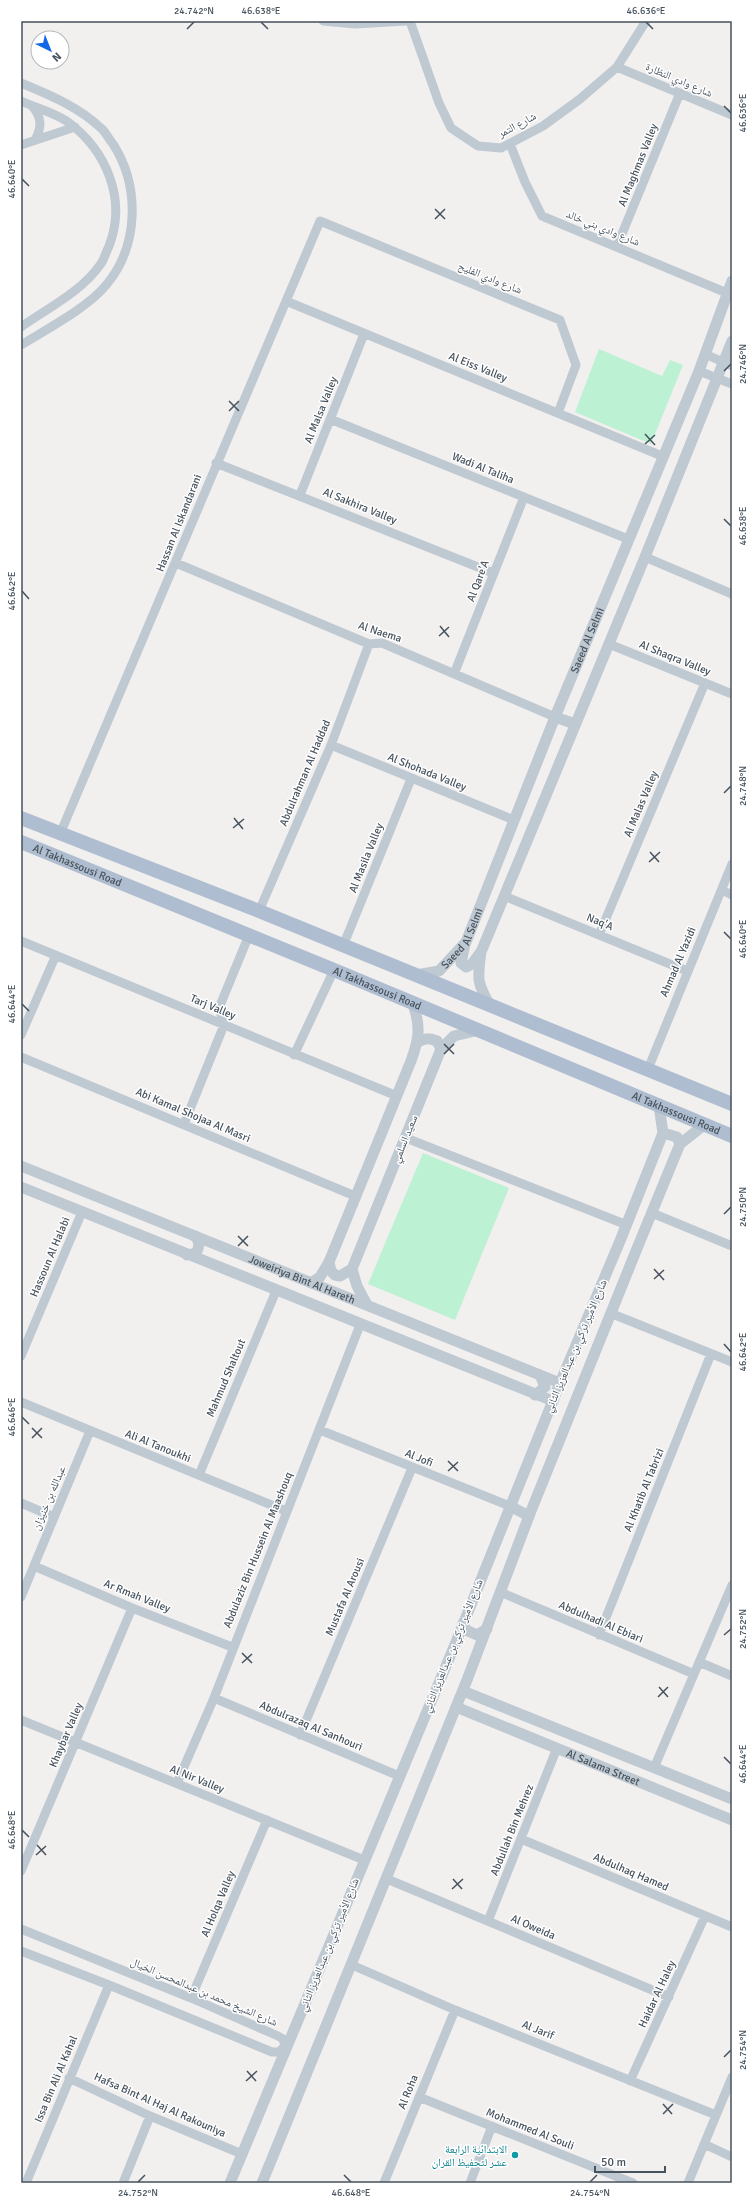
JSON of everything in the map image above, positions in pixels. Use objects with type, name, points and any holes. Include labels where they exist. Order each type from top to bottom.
[{"type":"main road","name":"Al Takhassousi Road","points":[[21,818],[260,911],[491,1007],[731,1101]]},
{"type":"main road","name":"Al Takhassousi Road","points":[[21,842],[334,970],[732,1136]]},
{"type":"street","points":[[324,21],[355,24],[406,21]]},
{"type":"street","name":"شارع التمر","points":[[410,21],[439,103],[451,128],[478,146],[501,148],[543,126],[574,104],[617,66],[646,21]]},
{"type":"street","name":"شارع وادي النظارة","points":[[617,66],[732,116]]},
{"type":"street","points":[[21,83],[72,105],[103,130],[122,159],[129,182],[132,219],[129,242],[116,271],[95,297],[21,346]]},
{"type":"street","name":"Al Maghmas Valley","points":[[617,246],[680,93]]},
{"type":"street","points":[[21,101],[66,121],[87,138],[104,162],[116,195],[115,230],[102,264],[76,290],[21,327]]},
{"type":"street","points":[[31,105],[38,112],[40,120],[40,130],[35,140]]},
{"type":"street","points":[[21,145],[75,127]]},
{"type":"street","name":"شارع وادي بني خالد","points":[[510,144],[525,182],[542,216],[728,292]]},
{"type":"street","points":[[113,187],[129,182]]},
{"type":"street","name":"Hassan Al Iskandarani","points":[[60,834],[176,563],[216,463],[320,221]]},
{"type":"street","name":"شارع وادي الفليح","points":[[320,221],[560,320],[576,365],[558,413]]},
{"type":"street","name":"Saeed Al Selmi","points":[[416,975],[439,971],[466,942],[555,716],[662,456],[699,371],[732,281]]},
{"type":"street","name":"Al Eiss Valley","points":[[286,301],[662,456]]},
{"type":"street","name":"Al Malsa Valley","points":[[300,495],[364,334]]},
{"type":"street","name":"Saeed Al Selmi","points":[[491,1007],[479,988],[478,972],[481,952],[574,724],[645,557],[716,378],[728,364],[732,341]]},
{"type":"street","points":[[705,354],[728,364]]},
{"type":"street","points":[[699,371],[732,384]]},
{"type":"street","name":"Wadi Al Taliha","points":[[330,419],[628,539]]},
{"type":"street","name":"Al Sakhira Valley","points":[[216,463],[300,495],[493,573]]},
{"type":"street","name":"Al Qare'A","points":[[454,674],[524,497]]},
{"type":"street","points":[[645,557],[732,594]]},
{"type":"street","name":"Al Naema","points":[[176,563],[369,644],[382,643],[555,716]]},
{"type":"street","name":"Abdulrahman Al Haddad","points":[[260,911],[331,745],[369,644]]},
{"type":"street","name":"Al Shaqra Valley","points":[[609,644],[732,694]]},
{"type":"street","name":"Al Malas Valley","points":[[599,935],[705,683]]},
{"type":"street","points":[[555,716],[574,724]]},
{"type":"street","name":"Al Shohada Valley","points":[[331,745],[514,820]]},
{"type":"street","name":"Al Masila Valley","points":[[343,946],[411,779]]},
{"type":"street","name":"Ahmad Al Yazidi","points":[[648,1069],[732,864]]},
{"type":"street","points":[[722,890],[732,895]]},
{"type":"street","name":"Naq'A","points":[[504,896],[687,971]]},
{"type":"street","points":[[482,902],[499,909]]},
{"type":"street","points":[[184,1124],[224,1024],[219,1008],[248,935]]},
{"type":"street","name":"Tarj Valley","points":[[21,941],[396,1096]]},
{"type":"street","points":[[466,942],[461,963],[466,967],[472,964],[481,952]]},
{"type":"street","points":[[21,1035],[56,955]]},
{"type":"street","points":[[294,1055],[334,970]]},
{"type":"street","points":[[311,1283],[320,1277],[328,1262],[418,1042],[419,1021],[413,1004]]},
{"type":"street","name":"سعيد السلمي","points":[[352,1269],[441,1049],[454,1036],[479,1030]]},
{"type":"street","points":[[418,1042],[431,1038],[437,1041],[441,1049]]},
{"type":"street","name":"Abi Kamal Shojaa Al Masri","points":[[21,1058],[184,1124],[355,1196]]},
{"type":"street","points":[[659,1106],[663,1133],[676,1137],[680,1144]]},
{"type":"street","name":"شارع الأمير تركي بن عبدالعزيز الثاني","points":[[262,2183],[463,1691],[529,1516],[610,1313],[680,1144],[704,1125]]},
{"type":"street","name":"شارع الأمير تركي بن عبدالعزيز الثاني","points":[[230,2183],[398,1776],[463,1623],[560,1383],[627,1225],[663,1133]]},
{"type":"street","points":[[406,1138],[627,1225]]},
{"type":"street","name":"Joweiriya Bint Al Hareth","points":[[21,1166],[311,1283],[366,1303],[560,1383]]},
{"type":"street","name":"Joweiriya Bint Al Hareth","points":[[21,1187],[360,1325],[553,1401]]},
{"type":"street","points":[[634,1206],[732,1246]]},
{"type":"street","name":"Hassoun Al Halabi","points":[[21,1356],[82,1212]]},
{"type":"street","points":[[187,1255],[196,1253],[199,1248],[199,1243],[195,1236]]},
{"type":"street","points":[[620,1241],[626,1253],[630,1253],[638,1246]]},
{"type":"street","points":[[207,1263],[203,1256],[205,1251],[216,1244]]},
{"type":"street","points":[[611,1264],[624,1257],[628,1261],[628,1270]]},
{"type":"street","points":[[328,1262],[335,1275],[340,1276],[352,1269],[357,1286],[366,1303]]},
{"type":"street","name":"Mahmud Shaltout","points":[[199,1475],[276,1290]]},
{"type":"street","points":[[610,1313],[732,1362]]},
{"type":"street","name":"Abdulaziz Bin Hussein Al Maashouq","points":[[177,1784],[214,1698],[232,1647],[320,1430],[360,1325]]},
{"type":"street","name":"Al Khatib Al Tabrizi","points":[[599,1635],[711,1354]]},
{"type":"street","points":[[536,1395],[545,1387],[540,1375]]},
{"type":"street","name":"Ali Al Tanoukhi","points":[[21,1402],[286,1511]]},
{"type":"street","name":"Al Jofi","points":[[320,1430],[510,1506]]},
{"type":"street","name":"عبدالله بن خنيزان","points":[[21,1597],[90,1431]]},
{"type":"street","name":"Mustafa Al Arousi","points":[[300,1734],[412,1468]]},
{"type":"street","points":[[21,1503],[54,1516]]},
{"type":"street","points":[[510,1506],[529,1516]]},
{"type":"street","name":"Ar Rmah Valley","points":[[34,1566],[132,1608],[232,1647]]},
{"type":"street","points":[[654,1768],[732,1585]]},
{"type":"street","name":"Abdulhadi Al Ebiari","points":[[500,1592],[694,1674]]},
{"type":"street","name":"Khaybar Valley","points":[[21,1872],[132,1608]]},
{"type":"street","points":[[463,1623],[466,1630],[472,1634],[477,1635],[487,1629]]},
{"type":"street","points":[[699,1662],[732,1676]]},
{"type":"street","points":[[463,1691],[732,1799]]},
{"type":"street","name":"Abdulrazaq Al Sanhouri","points":[[214,1698],[398,1776]]},
{"type":"street","points":[[474,1715],[469,1704],[478,1698]]},
{"type":"street","name":"Al Salama Street","points":[[456,1707],[732,1820]]},
{"type":"street","name":"Al Nir Valley","points":[[21,1720],[364,1860]]},
{"type":"street","points":[[557,1748],[564,1732]]},
{"type":"street","name":"Abdullah Bin Mehrez","points":[[488,1921],[557,1748]]},
{"type":"street","name":"Al Holqa Valley","points":[[191,1998],[267,1820]]},
{"type":"street","name":"Abdulhaq Hamed","points":[[521,1839],[732,1927]]},
{"type":"street","name":"Al Oweida","points":[[387,1879],[669,1997]]},
{"type":"street","name":"Haidar Al Haley","points":[[630,2081],[705,1916]]},
{"type":"street","name":"شارع الشيخ محمد بن عبدالمحسن الخيال","points":[[21,1929],[191,1998],[283,2039],[285,2046],[279,2052],[272,2052],[109,1985],[21,1953]]},
{"type":"street","name":"Al Jarif","points":[[352,1965],[455,2010],[716,2116]]},
{"type":"street","name":"Issa Bin Ali Al Kahal","points":[[26,2183],[109,1985]]},
{"type":"street","name":"Al Roha","points":[[384,2183],[455,2010]]},
{"type":"street","points":[[688,2183],[732,2077]]},
{"type":"street","name":"Hafsa Bint Al Haj Al Rakouniya","points":[[69,2078],[150,2116],[242,2154]]},
{"type":"street","name":"Mohammed Al Souli","points":[[419,2097],[633,2183]]},
{"type":"street","points":[[123,2183],[150,2116]]},
{"type":"street","points":[[470,2183],[492,2126]]},
{"type":"street","points":[[704,2144],[732,2157]]},
{"type":"green space","points":[[599,349],[662,376],[670,360],[683,365],[651,444],[575,412]]},
{"type":"green space","points":[[423,1153],[509,1188],[455,1320],[368,1284]]},
{"type":"place","name":"الابتدائية الرابعة عشر لتحفيظ القران","points":[[515,2155]]}]
